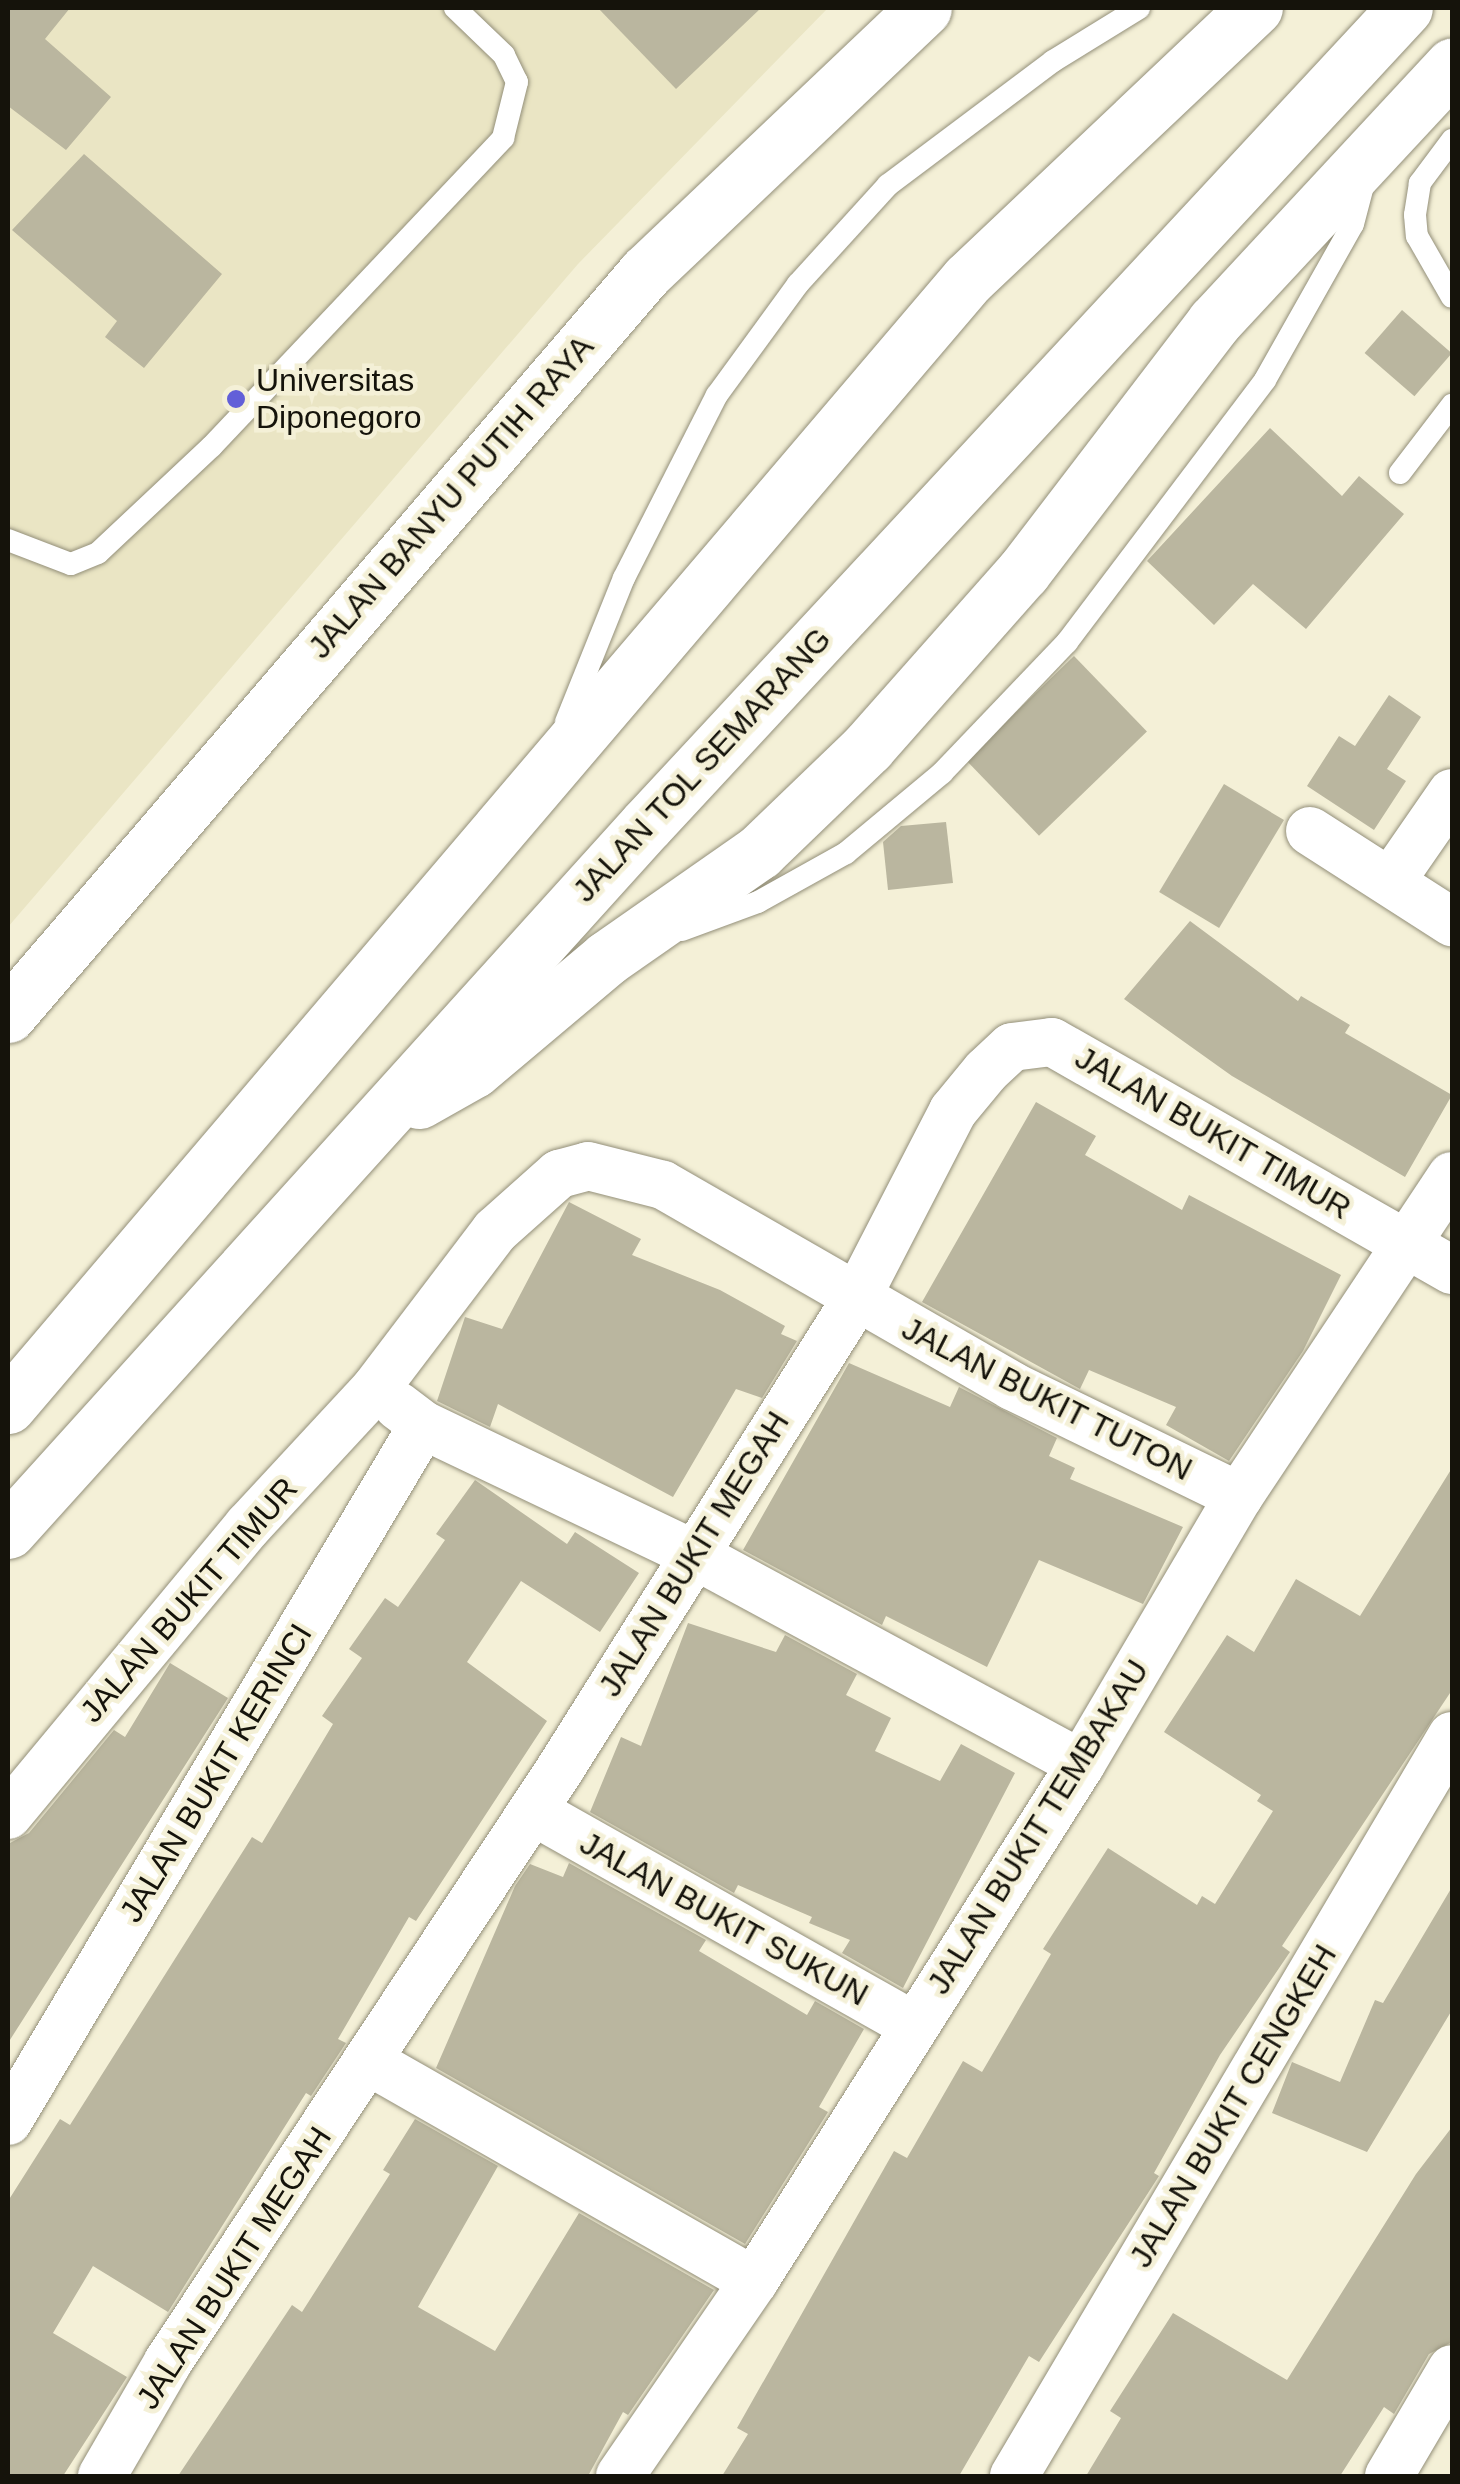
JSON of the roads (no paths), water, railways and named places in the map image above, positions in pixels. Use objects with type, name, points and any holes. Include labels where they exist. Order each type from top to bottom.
[{"type":"main road","name":"JALAN BANYU PUTIH RAYA","points":[[8,1015],[646,272],[924,8]]},
{"type":"main road","points":[[8,1406],[968,279],[1255,8]]},
{"type":"main road","name":"JALAN TOL SEMARANG","points":[[8,1531],[376,1124],[1405,8]]},
{"type":"main road","points":[[376,1124],[474,1070],[607,958],[759,852],[868,748],[1024,572],[1214,322],[1424,118]]},
{"type":"street","points":[[1391,882],[1452,792]]},
{"type":"street","points":[[1310,831],[1452,922]]},
{"type":"street","name":"JALAN BUKIT TIMUR","points":[[1012,1047],[1052,1042],[1109,1070],[1452,1270]]},
{"type":"street","name":"JALAN BUKIT MEGAH","points":[[102,2476],[168,2362],[533,1811],[691,1554],[855,1301],[953,1111],[1012,1047]]},
{"type":"street","name":"JALAN BUKIT TUTON","points":[[375,1389],[496,1231],[559,1174],[588,1166],[663,1185],[855,1301],[1239,1496]]},
{"type":"street","name":"JALAN BUKIT TEMBAKAU","points":[[620,2476],[754,2281],[1081,1764],[1239,1496],[1452,1176]]},
{"type":"street","points":[[375,1389],[423,1425],[691,1554],[1081,1764]]},
{"type":"street","name":"JALAN BUKIT TIMUR","points":[[8,1814],[248,1526],[375,1389]]},
{"type":"street","name":"JALAN BUKIT KERINCI","points":[[8,2121],[423,1425]]},
{"type":"street","name":"JALAN BUKIT CENGKEH","points":[[1014,2476],[1452,1736]]},
{"type":"street","name":"JALAN BUKIT SUKUN","points":[[533,1811],[916,2026]]},
{"type":"street","points":[[370,2062],[754,2281]]},
{"type":"street","points":[[1389,2476],[1452,2370]]},
{"type":"lane","points":[[8,540],[71,564],[98,553],[212,446],[503,138],[518,82],[504,56],[455,8]]},
{"type":"lane","points":[[542,781],[624,578],[717,394],[798,284],[888,185],[1053,61],[1139,8]]},
{"type":"lane","points":[[1424,118],[1415,215],[1417,236],[1452,297]]},
{"type":"lane","points":[[607,958],[758,902],[846,853],[942,772],[1055,655],[1264,380],[1352,224],[1424,118]]},
{"type":"lane","points":[[1400,473],[1452,405]]},
{"type":"place","name":"Universitas Diponegoro","points":[[236,399]]}]
